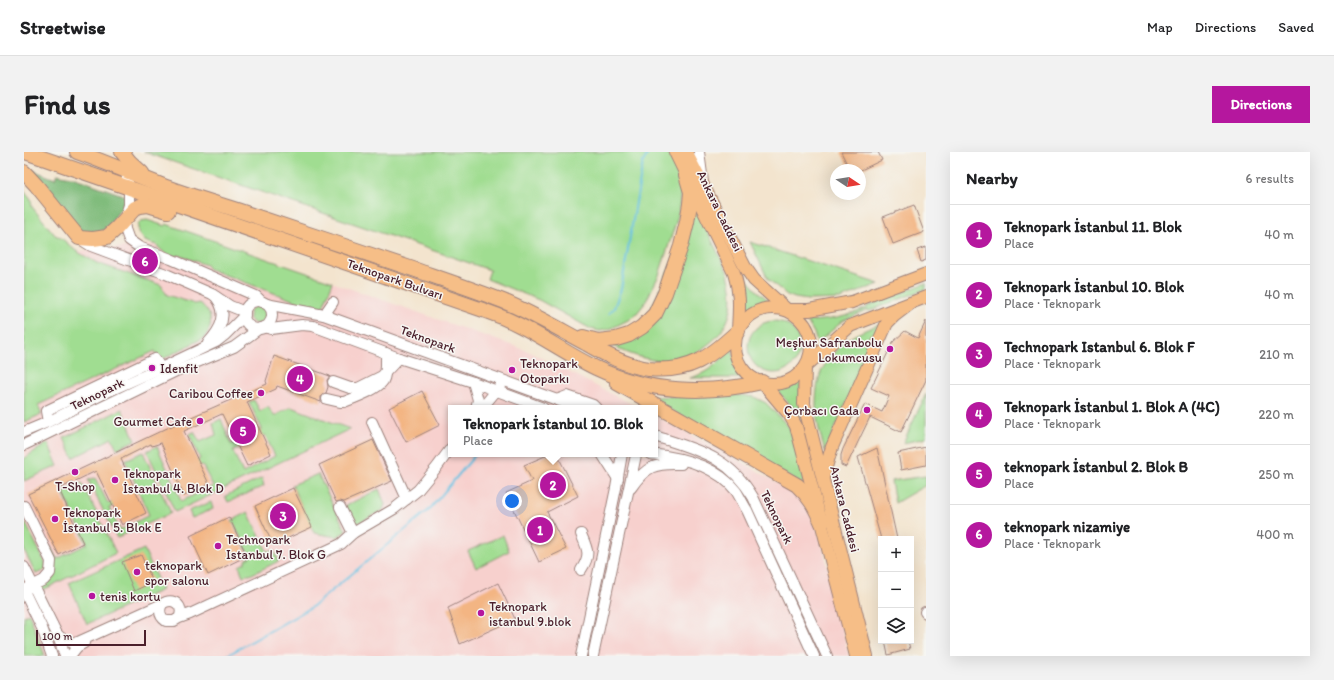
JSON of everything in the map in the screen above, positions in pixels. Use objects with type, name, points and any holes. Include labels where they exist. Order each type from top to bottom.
[{"type":"highway","name":"Teknopark Bulvarı","points":[[25,152],[499,316],[520,325],[595,368],[635,383],[688,390],[733,388],[762,382]]},
{"type":"highway","name":"Teknopark Bulvarı","points":[[77,152],[161,185],[493,297],[527,312],[624,363],[647,369],[682,368],[698,362],[719,348],[738,331]]},
{"type":"highway","points":[[122,152],[139,170],[161,185]]},
{"type":"highway","points":[[24,172],[79,238],[93,239],[107,237],[135,208],[140,206],[148,206],[310,258],[339,260]]},
{"type":"highway","points":[[567,334],[598,341],[616,339],[629,335],[642,327],[655,314],[665,293],[681,246],[687,222],[691,192],[686,175]]},
{"type":"highway","points":[[595,368],[631,392],[654,405]]},
{"type":"highway","points":[[658,407],[797,485],[808,495],[815,505],[822,523]]},
{"type":"main road","name":"Ankara Caddesi","points":[[675,152],[734,273],[740,298],[738,331]]},
{"type":"main road","name":"Ankara Caddesi","points":[[686,152],[745,267],[754,280],[787,310]]},
{"type":"main road","points":[[926,274],[852,302],[809,310],[787,310],[776,307],[758,310],[744,321],[738,331],[735,345],[737,359],[745,372],[762,382],[778,384],[788,381],[798,375],[850,326],[926,297]]},
{"type":"main road","points":[[823,478],[832,447],[887,323],[911,303]]},
{"type":"main road","points":[[787,310],[802,320],[811,337],[812,350],[809,361],[805,367]]},
{"type":"main road","name":"Ankara Caddesi","points":[[805,367],[804,404],[867,656]]},
{"type":"main road","name":"Ankara Caddesi","points":[[762,382],[789,414],[796,426],[856,656]]},
{"type":"street","points":[[122,152],[129,188],[129,205],[124,220]]},
{"type":"street","points":[[699,152],[704,188]]},
{"type":"street","name":"Teknopark","points":[[124,220],[126,236],[133,244],[256,296],[264,303]]},
{"type":"street","points":[[79,238],[91,246],[166,274],[212,294],[245,314],[246,320],[251,327],[262,328],[271,320],[272,316],[270,307],[264,303]]},
{"type":"street","name":"Teknopark","points":[[204,347],[216,335],[222,322],[221,307],[217,298],[212,294]]},
{"type":"street","name":"Teknopark","points":[[26,430],[48,422],[105,393],[204,347],[225,335],[245,314],[247,307],[258,301],[324,315],[571,405]]},
{"type":"street","points":[[324,315],[333,302]]},
{"type":"street","name":"Teknopark","points":[[26,444],[176,371],[234,347],[262,328],[271,329],[302,325],[313,326],[399,358],[473,382],[535,405]]},
{"type":"street","points":[[327,399],[340,402],[347,401],[375,388],[383,381],[385,374],[386,353]]},
{"type":"street","points":[[333,382],[350,388],[355,388],[385,374],[399,358]]},
{"type":"street","points":[[485,405],[504,381]]},
{"type":"street","points":[[473,382],[478,400],[477,405]]},
{"type":"street","points":[[557,400],[567,396],[594,405]]},
{"type":"street","points":[[372,422],[408,499]]},
{"type":"street","name":"Teknopark","points":[[658,437],[714,458],[734,472],[745,484],[753,496],[827,656]]},
{"type":"street","points":[[161,609],[163,619],[169,622],[174,621],[180,614],[197,611],[341,544],[350,536],[408,499],[426,481],[448,452]]},
{"type":"street","name":"Teknopark","points":[[658,455],[702,466],[717,473],[737,492],[814,656]]},
{"type":"street","points":[[604,457],[618,480]]},
{"type":"street","points":[[581,656],[622,457]]},
{"type":"street","name":"Teknopark","points":[[593,656],[636,457]]},
{"type":"street","name":"Teknopark","points":[[628,491],[644,470],[655,466],[671,464],[702,466]]},
{"type":"street","points":[[24,506],[51,561],[50,573],[44,580],[27,589]]},
{"type":"street","points":[[340,507],[350,536]]},
{"type":"street","points":[[581,534],[588,551],[587,560],[581,570]]},
{"type":"street","points":[[24,567],[27,589],[52,656]]},
{"type":"street","points":[[27,589],[62,640],[73,643],[161,609],[165,602],[172,601],[178,604],[180,614]]},
{"type":"street","points":[[70,656],[77,647],[161,609]]},
{"type":"street","points":[[57,634],[65,656]]},
{"type":"shaded area","points":[[24,191],[31,200],[32,207],[55,235],[60,237],[76,251],[154,245],[142,238],[137,230],[138,225],[144,220],[165,226],[166,224],[528,351],[633,405],[448,405],[448,457],[658,457],[658,418],[737,459],[793,492],[811,512],[823,548],[849,656],[24,656]]},
{"type":"green space","points":[[144,152],[669,152],[682,181],[678,216],[659,275],[645,303],[637,313],[628,320],[610,329],[600,331],[591,329],[539,300],[487,279],[490,270]]},
{"type":"green space","points":[[25,167],[55,179],[57,174],[75,178],[131,198],[119,211],[107,228],[99,232],[80,232]]},
{"type":"green space","points":[[24,191],[31,200],[32,207],[55,235],[60,237],[76,251],[97,263],[161,285],[167,295],[195,304],[200,303],[209,314],[211,323],[205,337],[159,361],[155,351],[38,405],[42,414],[24,422]]},
{"type":"green space","points":[[696,208],[727,271],[732,294],[730,314],[726,324],[713,341],[694,354],[674,361],[643,358],[611,345],[640,334]]},
{"type":"green space","points":[[147,220],[165,226],[166,224],[333,282],[323,307],[298,302],[209,269],[206,265],[178,255],[171,259],[156,245],[145,241],[138,232],[138,225],[141,221]]},
{"type":"green space","points":[[750,242],[879,284],[840,299],[808,300],[795,298],[787,295],[768,279]]},
{"type":"green space","points":[[744,276],[757,291],[772,303],[745,316],[746,299]]},
{"type":"green space","points":[[926,283],[926,289],[869,311],[868,310],[843,321],[817,343],[814,333],[807,321],[831,319],[851,314],[867,308],[867,306]]},
{"type":"green space","points":[[258,306],[264,309],[267,315],[264,321],[258,324],[252,321],[249,315],[252,309]]},
{"type":"green space","points":[[774,321],[784,323],[792,329],[798,337],[800,347],[798,357],[792,365],[784,371],[774,373],[764,371],[756,365],[750,357],[748,347],[750,337],[756,329],[764,323]]},
{"type":"green space","points":[[882,323],[825,451],[818,426],[816,408],[818,385],[824,366],[840,346],[848,339],[860,332]]},
{"type":"green space","points":[[732,349],[737,368],[745,378],[690,378],[708,370],[718,363]]},
{"type":"green space","points":[[800,381],[802,418],[775,389],[791,386]]},
{"type":"green space","points":[[926,394],[926,438],[903,443]]},
{"type":"green space","points":[[740,395],[754,397],[766,403],[789,427],[793,437],[805,486],[648,397]]},
{"type":"green space","points":[[254,400],[260,411],[268,407],[274,416],[291,407],[350,429],[175,512],[147,451],[157,446],[181,501],[213,486],[202,465],[199,466],[196,461],[200,459],[189,434],[194,432],[200,442],[216,435],[213,423],[221,419],[231,444],[236,442],[239,448],[233,451],[243,473],[275,456],[265,435],[258,438],[256,432],[262,429],[249,402]]},
{"type":"green space","points":[[122,409],[135,440],[117,449],[112,438],[73,458],[64,438]]},
{"type":"green space","points":[[48,443],[58,466],[24,481],[24,458]]},
{"type":"green space","points":[[143,452],[171,513],[117,538],[88,480],[95,478],[108,503],[112,502],[114,506],[109,508],[120,530],[149,515],[125,460]]},
{"type":"green space","points":[[318,474],[346,531],[337,537],[314,533],[292,485]]},
{"type":"green space","points":[[926,476],[926,485],[895,503],[891,481]]},
{"type":"green space","points":[[262,478],[264,486],[228,502],[225,496]]},
{"type":"green space","points":[[82,483],[116,553],[43,590],[39,585],[53,575],[48,548],[50,546],[57,559],[87,544],[63,493]]},
{"type":"green space","points":[[379,489],[385,504],[383,510],[353,526],[345,506]]},
{"type":"green space","points":[[211,502],[213,509],[192,518],[189,511]]},
{"type":"green space","points":[[248,512],[267,551],[274,551],[279,561],[250,575],[243,576],[239,566],[245,563],[245,560],[250,557],[232,520]]},
{"type":"green space","points":[[24,520],[46,564],[45,570],[36,574],[24,550]]},
{"type":"green space","points":[[503,535],[509,551],[476,568],[468,551]]},
{"type":"green space","points":[[144,549],[162,590],[87,624],[69,583]]},
{"type":"green space","points":[[29,614],[45,656],[24,656],[24,616]]},
{"type":"building","points":[[841,152],[878,152],[882,160],[866,168],[866,164],[847,164]]},
{"type":"building","points":[[914,205],[924,232],[893,244],[883,217]]},
{"type":"building","points":[[926,247],[926,260],[921,262],[917,250]]},
{"type":"building","points":[[926,321],[926,380],[901,432],[870,417],[846,467],[841,465],[841,455],[843,449],[865,404],[882,412],[889,396],[871,388],[893,342],[905,331],[918,338]]},
{"type":"building","points":[[274,356],[330,376],[327,380],[328,387],[326,393],[321,397],[321,402],[277,386],[276,389],[247,402],[271,454],[247,466],[222,414],[184,431],[209,484],[184,496],[161,443],[152,446],[151,444],[121,459],[146,513],[122,525],[96,471],[59,489],[83,543],[59,555],[28,494],[180,422],[267,384],[266,381]]},
{"type":"building","points":[[422,391],[440,425],[406,442],[389,408]]},
{"type":"building","points":[[373,440],[392,481],[344,502],[336,502],[319,465]]},
{"type":"building","points":[[926,447],[926,465],[901,470],[898,453]]},
{"type":"building","points":[[877,448],[896,536],[880,536],[858,457]]},
{"type":"building","points":[[543,457],[558,457],[578,496],[547,512],[566,549],[539,562],[506,493],[532,481],[524,465]]},
{"type":"building","points":[[293,488],[312,527],[273,545],[255,506]]},
{"type":"building","name":"Technopark Istanbul 7. Blok G","points":[[229,517],[247,556],[208,575],[190,536]]},
{"type":"building","name":"teknopark spor salonu","points":[[141,555],[153,582],[134,591],[122,562]]},
{"type":"building","name":"Teknopark istanbul 9.blok","points":[[498,583],[515,619],[460,644],[448,608]]},
{"type":"building","points":[[886,644],[909,644],[910,649],[888,655]]},
{"type":"waterway","points":[[609,313],[614,308],[621,289],[643,162],[649,152]]},
{"type":"waterway","points":[[226,656],[312,607],[429,510],[473,457]]},
{"type":"place","name":"teknopark nizamiye","points":[[145,261]]},
{"type":"place","name":"Meşhur Safranbolu Lokumcusu","points":[[890,349]]},
{"type":"place","name":"Idenfit","points":[[152,368]]},
{"type":"place","name":"Teknopark Otoparkı","points":[[512,370]]},
{"type":"place","name":"Teknopark İstanbul 1. Blok A (4C)","points":[[300,379]]},
{"type":"place","name":"Caribou Coffee","points":[[261,393]]},
{"type":"place","name":"Çorbacı Gada","points":[[867,410]]},
{"type":"place","name":"Gourmet Cafe","points":[[200,421]]},
{"type":"place","name":"teknopark İstanbul 2. Blok B","points":[[243,431]]},
{"type":"place","name":"T-Shop","points":[[75,472]]},
{"type":"place","name":"Teknopark İstanbul 4. Blok D","points":[[115,480]]},
{"type":"place","name":"Teknopark İstanbul 10. Blok","points":[[553,485]]},
{"type":"place","name":"Technopark Istanbul 6. Blok F","points":[[283,516]]},
{"type":"place","name":"Teknopark İstanbul 5. Blok E","points":[[55,519]]},
{"type":"place","name":"Teknopark İstanbul 11. Blok","points":[[540,530]]},
{"type":"place","name":"Technopark Istanbul 7. Blok G","points":[[218,546]]},
{"type":"place","name":"teknopark spor salonu","points":[[137,572]]},
{"type":"place","name":"tenis kortu","points":[[92,596]]},
{"type":"place","name":"Teknopark istanbul 9.blok","points":[[481,613]]}]
